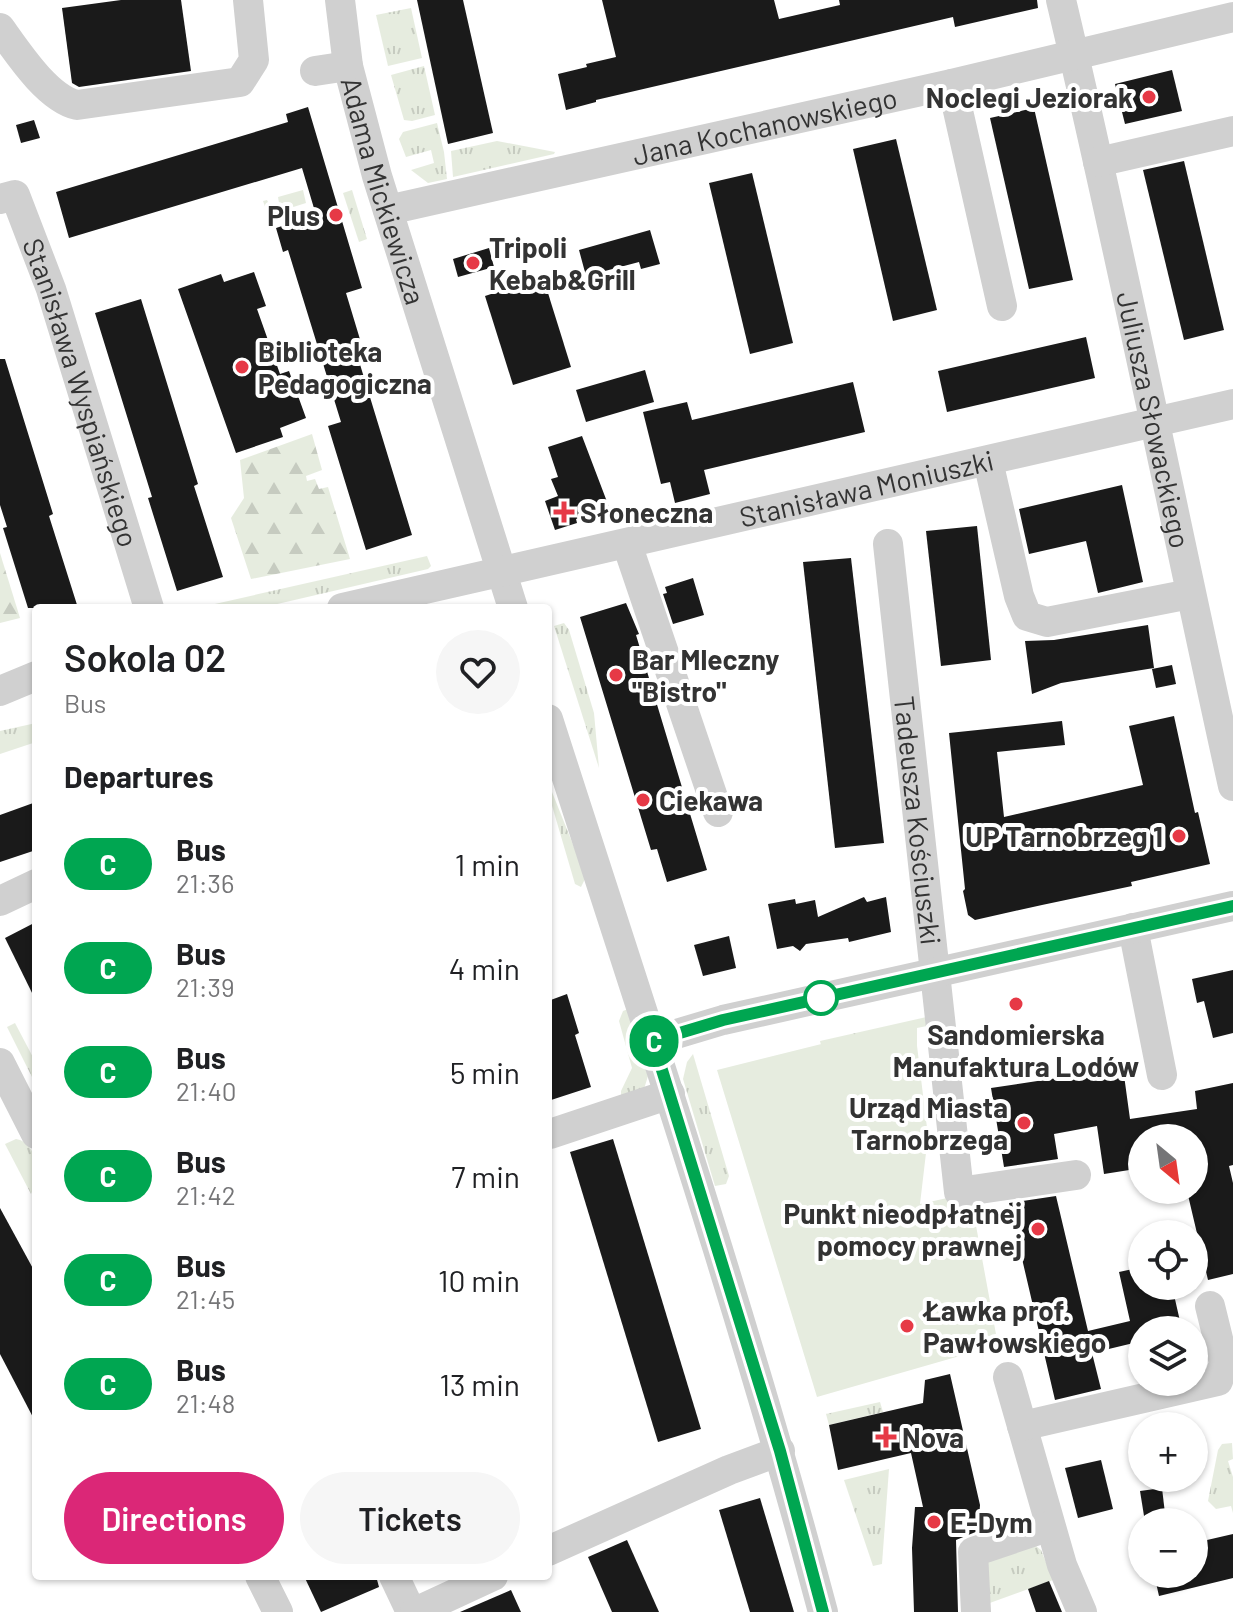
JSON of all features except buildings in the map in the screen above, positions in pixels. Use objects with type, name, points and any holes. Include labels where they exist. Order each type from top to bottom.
[{"type":"street","points":[[0,28],[54,95],[66,103],[77,105],[240,82],[254,60],[248,0]]},
{"type":"street","name":"Adama Mickiewicza","points":[[340,0],[348,66],[388,210],[512,604]]},
{"type":"street","name":"Juliusza Słowackiego","points":[[1061,0],[1156,422],[1233,786]]},
{"type":"street","name":"Jana Kochanowskiego","points":[[388,210],[952,84],[1233,17]]},
{"type":"street","points":[[315,71],[348,66]]},
{"type":"street","points":[[952,84],[1002,306]]},
{"type":"street","points":[[1098,162],[1233,131]]},
{"type":"street","name":"Stanisława Wyspiańskiego","points":[[0,199],[15,195],[41,260],[148,604]]},
{"type":"street","name":"Stanisława Moniuszki","points":[[502,573],[1233,404]]},
{"type":"street","points":[[988,461],[1019,596],[1027,616],[1047,622],[1190,594]]},
{"type":"street","points":[[627,544],[718,812]]},
{"type":"street","name":"Tadeusza Kościuszki","points":[[888,544],[959,1192],[1076,1175]]},
{"type":"street","points":[[360,604],[502,573]]},
{"type":"street","points":[[0,679],[32,676]]},
{"type":"street","points":[[0,691],[32,677]]},
{"type":"street","points":[[552,731],[670,1094],[780,1451],[823,1612]]},
{"type":"street","points":[[0,901],[32,886]]},
{"type":"street","points":[[653,1041],[723,1020],[1233,906]]},
{"type":"street","points":[[1133,928],[1162,1075]]},
{"type":"street","points":[[0,1063],[32,1126]]},
{"type":"street","points":[[552,1133],[670,1094]]},
{"type":"street","points":[[1022,1426],[1218,1381],[1224,1363],[1210,1306]]},
{"type":"street","points":[[1008,1377],[1062,1565],[1082,1612]]},
{"type":"street","points":[[552,1549],[729,1470],[780,1451]]},
{"type":"street","points":[[976,1612],[973,1552],[1050,1526]]},
{"type":"street","points":[[262,1580],[278,1612]]},
{"type":"street","points":[[397,1580],[419,1611],[485,1580]]},
{"type":"green space","points":[[411,8],[422,58],[388,66],[376,15]]},
{"type":"green space","points":[[424,66],[435,115],[404,120],[391,75]]},
{"type":"green space","points":[[437,123],[447,179],[428,183],[411,170],[434,163],[431,150],[406,157],[399,139],[403,132]]},
{"type":"green space","points":[[497,141],[555,152],[453,177],[451,151]]},
{"type":"green space","points":[[303,190],[306,203],[268,215],[263,201],[267,200],[270,206],[279,203],[278,197]]},
{"type":"green space","points":[[352,190],[367,239],[359,242],[343,193]]},
{"type":"green space","points":[[312,434],[322,470],[306,476],[307,481],[315,479],[319,489],[328,487],[350,559],[251,579],[231,518],[244,498],[240,460]]},
{"type":"green space","points":[[0,553],[20,618],[0,623]]},
{"type":"green space","points":[[427,556],[431,566],[277,604],[215,604]]},
{"type":"green space","points":[[564,623],[569,630],[594,713],[599,768],[554,626]]},
{"type":"green space","points":[[32,724],[32,743],[0,754],[0,731]]},
{"type":"green space","points":[[552,792],[586,877],[581,887],[575,884],[552,806]]},
{"type":"green space","points":[[628,1009],[648,1076],[644,1089],[621,1100],[621,1091],[632,1068],[619,1021],[623,1011]]},
{"type":"green space","points":[[931,1016],[932,1025],[917,1028],[917,1046],[879,1055],[824,1057],[820,1041]]},
{"type":"green space","points":[[914,1021],[928,1136],[920,1204],[970,1193],[998,1345],[817,1397],[717,1070]]},
{"type":"green space","points":[[15,1023],[32,1055],[32,1077],[7,1027]]},
{"type":"green space","points":[[693,1054],[729,1176],[726,1184],[715,1186],[683,1079],[687,1062]]},
{"type":"green space","points":[[16,1139],[24,1142],[32,1152],[31,1194],[5,1144]]},
{"type":"green space","points":[[880,1402],[883,1412],[829,1425],[826,1414]]},
{"type":"green space","points":[[1232,1443],[1233,1459],[1228,1461],[1233,1477],[1233,1513],[1231,1506],[1216,1509],[1208,1501],[1218,1450],[1222,1444]]},
{"type":"green space","points":[[889,1469],[882,1564],[873,1566],[844,1480]]},
{"type":"green space","points":[[1036,1546],[1041,1550],[1053,1580],[987,1604],[985,1575],[989,1556]]},
{"type":"bus line","name":"C","points":[[823,1612],[780,1451],[653,1041],[723,1020],[1233,906]]},
{"type":"place","name":"Noclegi Jeziorak","points":[[1149,97]]},
{"type":"place","name":"Plus","points":[[336,215]]},
{"type":"place","name":"Tripoli Kebab&Grill","points":[[473,263]]},
{"type":"place","name":"Biblioteka Pedagogiczna","points":[[242,367]]},
{"type":"place","name":"Słoneczna","points":[[564,512]]},
{"type":"place","name":"Bar Mleczny \"Bistro\"","points":[[616,675]]},
{"type":"place","name":"Ciekawa","points":[[643,800]]},
{"type":"place","name":"UP Tarnobrzeg 1","points":[[1179,836]]},
{"type":"place","name":"Sandomierska Manufaktura Lodów","points":[[1016,1004]]},
{"type":"place","name":"Urząd Miasta Tarnobrzega","points":[[1024,1123]]},
{"type":"place","name":"Punkt nieodpłatnej pomocy prawnej","points":[[1038,1229]]},
{"type":"place","name":"Ławka prof. Pawłowskiego","points":[[907,1326]]},
{"type":"place","name":"Nova","points":[[886,1437]]},
{"type":"place","name":"E-Dym","points":[[934,1522]]}]
